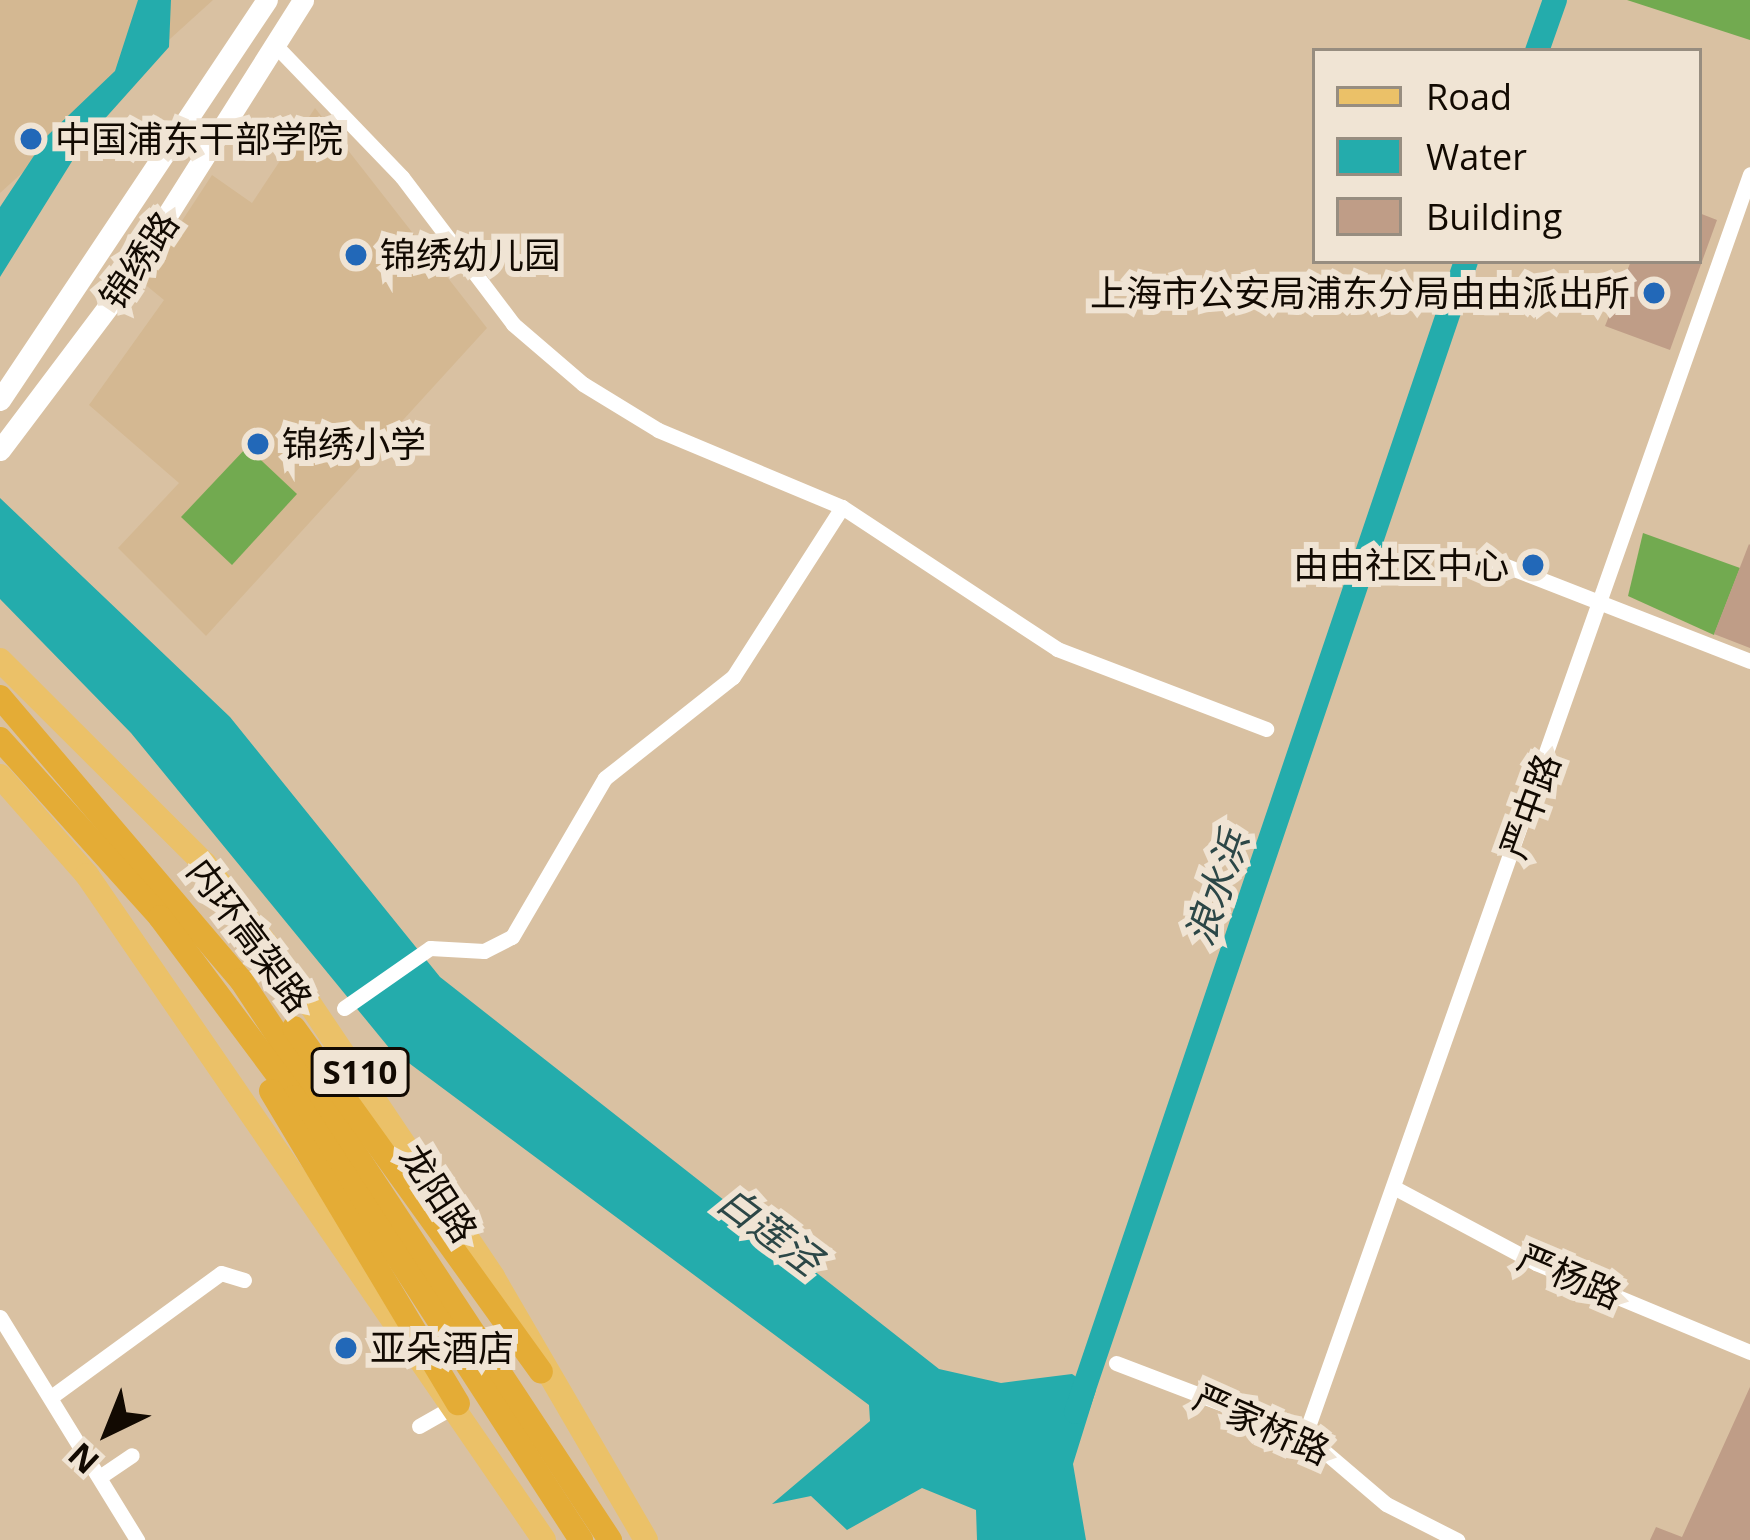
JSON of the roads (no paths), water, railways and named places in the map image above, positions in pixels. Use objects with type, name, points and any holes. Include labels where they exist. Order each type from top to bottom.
[{"type":"highway","name":"内环高架路","points":[[0,697],[181,899],[498,1385],[581,1540]]},
{"type":"highway","name":"内环高架路","points":[[0,739],[160,917],[610,1540]]},
{"type":"highway","points":[[181,899],[320,1062],[541,1372]]},
{"type":"highway","points":[[160,917],[458,1403]]},
{"type":"main road","name":"锦绣路","points":[[0,400],[89,279],[267,0]]},
{"type":"main road","name":"锦绣路","points":[[0,450],[116,296],[303,0]]},
{"type":"main road","name":"龙阳路","points":[[0,661],[230,893],[423,1167],[541,1372],[646,1540]]},
{"type":"main road","points":[[0,776],[80,866],[458,1403],[544,1540]]},
{"type":"street","points":[[275,45],[402,177],[513,325],[583,384],[658,430],[842,507],[1057,649],[1266,729]]},
{"type":"street","name":"严中路","points":[[1306,1436],[1603,604],[1750,174]]},
{"type":"street","points":[[344,1008],[430,948],[484,952],[512,937],[605,778],[733,677],[842,507]]},
{"type":"street","points":[[1491,560],[1750,661]]},
{"type":"street","name":"严杨路","points":[[1395,1188],[1514,1252],[1750,1352]]},
{"type":"street","points":[[51,1397],[221,1274],[244,1280]]},
{"type":"street","points":[[0,1317],[137,1540]]},
{"type":"street","name":"严家桥路","points":[[1116,1363],[1306,1436],[1393,1510],[1457,1540]]},
{"type":"street","points":[[419,1426],[458,1403]]},
{"type":"street","points":[[101,1476],[133,1455]]},
{"type":"water","points":[[138,0],[171,0],[169,47],[84,142],[0,277],[0,207],[47,136],[115,71]]},
{"type":"water","points":[[0,498],[230,717],[440,977],[939,1369],[1001,1383],[1072,1374],[1096,1390],[1073,1464],[1086,1540],[977,1540],[976,1510],[922,1488],[847,1530],[811,1496],[772,1504],[870,1421],[869,1405],[390,1049],[131,733],[0,599]]},
{"type":"waterway","name":"浪水浜","points":[[1538,48],[1555,0]]},
{"type":"waterway","name":"浪水浜","points":[[1076,1412],[1465,264]]},
{"type":"place","name":"中国浦东干部学院","points":[[31,139]]},
{"type":"place","name":"锦绣幼儿园","points":[[356,255]]},
{"type":"place","name":"上海市公安局浦东分局由由派出所","points":[[1654,293]]},
{"type":"place","name":"锦绣小学","points":[[258,444]]},
{"type":"place","name":"由由社区中心","points":[[1533,565]]},
{"type":"place","name":"亚朵酒店","points":[[346,1348]]},
{"type":"water label","name":"白莲泾","points":[[770,1230]]}]
